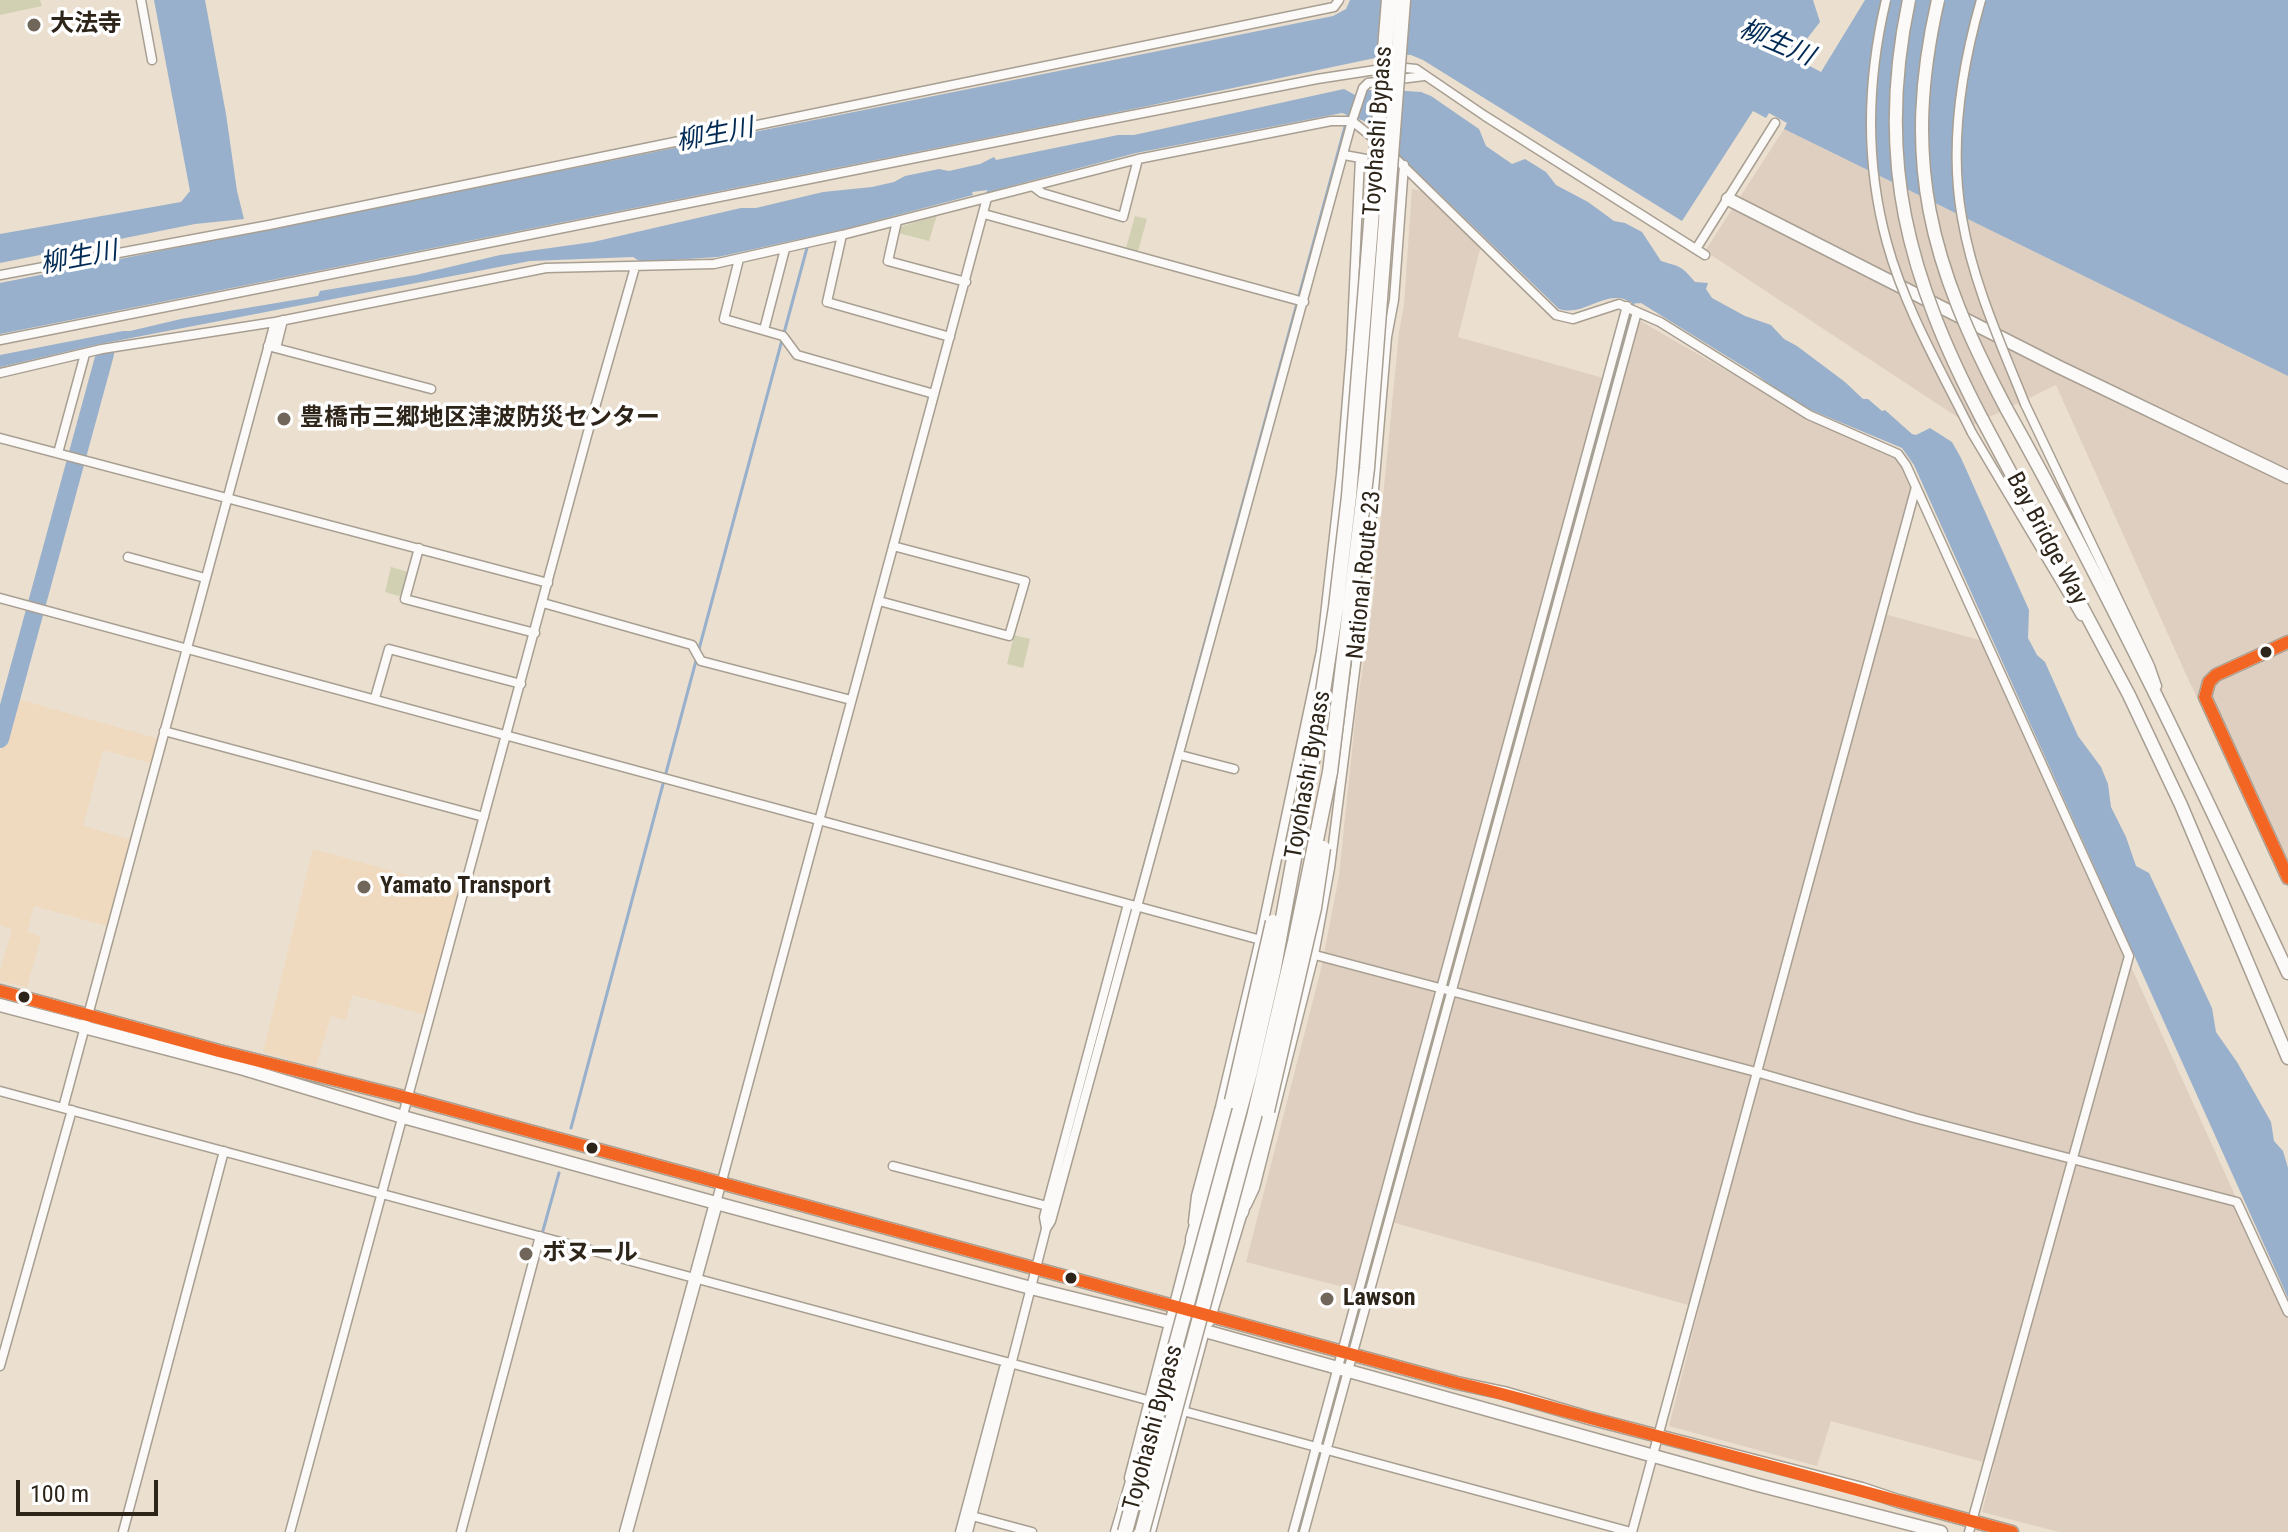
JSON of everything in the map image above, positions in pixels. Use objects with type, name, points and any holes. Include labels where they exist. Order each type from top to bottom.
[{"type":"highway","name":"Toyohashi Bypass","points":[[1125,1532],[1250,1072],[1273,972],[1325,684],[1349,496],[1389,0]]},
{"type":"highway","name":"Toyohashi Bypass","points":[[1142,1532],[1254,1117],[1330,772],[1367,468],[1403,0]]},
{"type":"highway","points":[[1241,1212],[1314,908],[1324,845],[1330,772]]},
{"type":"highway","points":[[1193,1239],[1232,1101],[1280,891],[1304,803]]},
{"type":"street","points":[[141,0],[152,60]]},
{"type":"street","points":[[0,275],[269,225],[684,138],[801,117],[1334,7],[1339,0]]},
{"type":"street","points":[[1886,0],[1871,86],[1871,145],[1876,191],[1887,243],[1901,282],[1972,433],[2111,664]]},
{"type":"street","name":"Bay Bridge Way","points":[[1909,0],[1896,77],[1895,159],[1910,245],[1940,332],[1982,419],[2129,695],[2181,805],[2288,1058]]},
{"type":"street","name":"Bay Bridge Way","points":[[1938,0],[1927,49],[1921,106],[1926,200],[1947,283],[1968,334],[2067,516],[2168,718],[2288,973]]},
{"type":"street","points":[[1981,0],[1962,80],[1958,120],[1962,217],[1976,277],[2025,404],[2150,666],[2168,718]]},
{"type":"street","points":[[0,340],[1317,79],[1395,67],[1416,69],[1705,255]]},
{"type":"street","points":[[968,1532],[974,1494],[1012,1370],[1010,1364],[1098,1034],[1139,907],[1352,121],[1363,88],[1368,83],[1424,76]]},
{"type":"street","points":[[0,373],[85,354],[279,321],[546,268],[714,264],[815,242],[1138,159],[1340,120],[1352,121],[1404,165],[1556,315],[1573,319],[1611,305],[1632,309],[1660,322],[1809,415],[1898,454],[1916,487],[2129,956],[1970,1527]]},
{"type":"street","points":[[1696,249],[1775,123]]},
{"type":"street","points":[[1344,155],[1404,165]]},
{"type":"street","points":[[1115,1532],[1193,1239],[1192,1217],[1196,1196],[1260,939],[1321,651],[1346,415],[1360,158]]},
{"type":"street","points":[[1034,187],[1042,193],[1123,217],[1138,159]]},
{"type":"street","name":"National Route 23","points":[[1241,1212],[1251,1200],[1255,1188],[1314,955],[1340,800],[1366,584],[1404,165]]},
{"type":"street","points":[[626,1532],[987,198]]},
{"type":"street","points":[[1728,199],[2059,367],[2288,477]]},
{"type":"street","points":[[984,214],[1303,302]]},
{"type":"street","points":[[897,221],[888,261],[966,282]]},
{"type":"street","points":[[842,235],[827,302],[950,337]]},
{"type":"street","points":[[764,330],[785,249]]},
{"type":"street","points":[[739,259],[724,319],[783,337],[797,355],[934,394]]},
{"type":"street","points":[[290,1532],[635,267]]},
{"type":"street","points":[[1304,1532],[1303,1514],[1316,1447],[1343,1370],[1489,857],[1512,772],[1534,650],[1601,401],[1632,309]]},
{"type":"street","points":[[1348,1352],[1501,770],[1544,652],[1595,468],[1632,309]]},
{"type":"street","points":[[0,1366],[67,1109],[85,1021],[227,498],[279,321]]},
{"type":"street","points":[[272,347],[431,389]]},
{"type":"street","points":[[58,453],[85,354]]},
{"type":"street","points":[[1601,401],[1612,404]]},
{"type":"street","points":[[1346,415],[1380,417]]},
{"type":"street","points":[[0,438],[548,583]]},
{"type":"street","points":[[1584,466],[1595,468]]},
{"type":"street","points":[[1183,1411],[1632,1532],[1916,487]]},
{"type":"street","points":[[1572,509],[1583,512]]},
{"type":"street","points":[[879,601],[1009,636],[1025,581],[893,546]]},
{"type":"street","points":[[419,548],[405,599],[535,633]]},
{"type":"street","points":[[128,557],[205,578]]},
{"type":"street","points":[[0,598],[1451,993],[2237,1202],[2288,1312]]},
{"type":"street","points":[[543,603],[692,645],[701,661],[851,700]]},
{"type":"street","points":[[2288,642],[2216,675],[2209,682],[2205,697],[2288,878]]},
{"type":"street","points":[[375,698],[389,649],[521,684]]},
{"type":"street","points":[[1534,650],[1544,652]]},
{"type":"street","points":[[1316,676],[1353,681]]},
{"type":"street","points":[[164,731],[484,817]]},
{"type":"street","points":[[1180,755],[1234,769]]},
{"type":"street","points":[[1501,770],[1512,772]]},
{"type":"street","points":[[1478,854],[1489,857]]},
{"type":"street","points":[[1110,993],[1128,904]]},
{"type":"street","points":[[1120,934],[1130,937]]},
{"type":"street","points":[[0,991],[85,1021],[403,1117],[1941,1532]]},
{"type":"street","points":[[0,1005],[232,1054],[408,1098],[1659,1437],[1862,1489],[1970,1527],[2012,1532]]},
{"type":"street","points":[[0,1091],[1151,1401]]},
{"type":"street","points":[[123,1532],[224,1151]]},
{"type":"street","points":[[893,1166],[1051,1207]]},
{"type":"street","points":[[1151,1532],[1205,1331],[1241,1212]]},
{"type":"street","points":[[461,1532],[540,1236]]},
{"type":"street","points":[[1293,1532],[1327,1450],[1343,1370]]},
{"type":"street","points":[[1131,1478],[1163,1487]]},
{"type":"street","points":[[960,1532],[969,1519]]},
{"type":"street","points":[[969,1519],[1032,1532]]},
{"type":"shaded area","points":[[1784,129],[2288,376],[2288,889],[2189,681],[2056,385],[1971,426],[1705,251]]},
{"type":"shaded area","points":[[1412,189],[1428,192],[1481,245],[1458,337],[1621,383],[1637,319],[1809,418],[1897,456],[1912,483],[1877,612],[1983,641],[2288,1312],[2288,1532],[2059,1532],[1982,1512],[1994,1465],[1831,1421],[1817,1466],[1669,1426],[1699,1308],[1377,1218],[1355,1290],[1246,1262],[1321,969],[1339,876],[1356,712],[1373,601],[1404,305]]},
{"type":"shaded area","points":[[14,698],[159,739],[151,763],[103,750],[83,826],[132,840],[107,926],[34,906],[27,932],[41,937],[27,987],[0,981],[12,929],[0,925],[0,752]]},
{"type":"shaded area","points":[[313,849],[461,890],[427,1015],[352,995],[346,1020],[331,1016],[316,1067],[263,1052]]},
{"type":"green space","points":[[0,0],[40,0],[42,6],[0,15]]},
{"type":"green space","points":[[937,215],[929,241],[898,233],[900,227]]},
{"type":"green space","points":[[1135,216],[1147,219],[1138,251],[1126,248]]},
{"type":"green space","points":[[391,567],[408,572],[399,596],[385,592]]},
{"type":"green space","points":[[1014,635],[1030,639],[1023,668],[1007,664]]},
{"type":"water","points":[[154,0],[205,0],[244,219],[195,224],[0,263],[0,234],[181,202],[190,191]]},
{"type":"water","name":"柳生川","points":[[1350,0],[1813,0],[1820,22],[1806,41],[1802,57],[1804,63],[1821,72],[1865,0],[2288,0],[2288,376],[1784,129],[1787,123],[1769,113],[1766,118],[1753,111],[1682,221],[1423,60],[1411,55],[1394,54],[1138,108],[0,334],[0,283],[1333,16],[1346,9]]},
{"type":"water","points":[[1344,89],[1355,95],[1367,90],[1391,90],[1421,92],[1431,96],[1479,129],[1486,146],[1512,164],[1525,159],[1546,172],[1556,185],[1588,202],[1614,221],[1642,232],[1661,261],[1680,267],[1695,282],[1708,283],[1706,289],[1712,298],[1745,316],[1771,325],[1784,339],[1845,382],[1863,399],[1885,410],[1912,434],[1930,428],[1952,442],[2029,610],[2028,638],[2037,655],[2045,662],[2078,736],[2101,767],[2108,784],[2111,807],[2136,866],[2149,873],[2212,1008],[2216,1032],[2271,1122],[2274,1141],[2283,1151],[2288,1168],[2288,1298],[1914,465],[1902,448],[1811,410],[1641,303],[1616,298],[1581,309],[1559,309],[1364,121],[1342,113],[1136,153],[985,193],[988,190],[972,192],[973,195],[841,230],[718,257],[641,262],[633,257],[530,261],[100,344],[0,367],[0,355],[318,296],[320,291],[416,275],[500,255],[593,242],[823,192],[872,187],[905,176],[980,164],[994,157],[996,160],[1118,135],[1134,135]]},
{"type":"waterway","points":[[1093,1054],[1349,112]]},
{"type":"waterway","points":[[784,333],[808,244]]},
{"type":"waterway","points":[[1352,1338],[1634,300]]},
{"type":"waterway","points":[[699,649],[782,340]]},
{"type":"waterway","points":[[0,739],[105,354]]},
{"type":"waterway","points":[[571,1128],[697,657]]},
{"type":"waterway","points":[[542,1234],[559,1173]]},
{"type":"waterway","points":[[1298,1532],[1338,1384]]},
{"type":"transit line","points":[[2288,642],[2216,675],[2209,682],[2205,697],[2288,878]]},
{"type":"transit line","points":[[0,991],[219,1051],[408,1098],[2012,1532]]},
{"type":"place","name":"大法寺","points":[[34,25]]},
{"type":"place","name":"豊橋市三郷地区津波防災センター","points":[[284,419]]},
{"type":"place","name":"Yamato Transport","points":[[364,887]]},
{"type":"place","name":"ボヌール","points":[[526,1254]]},
{"type":"place","name":"Lawson","points":[[1327,1299]]}]
